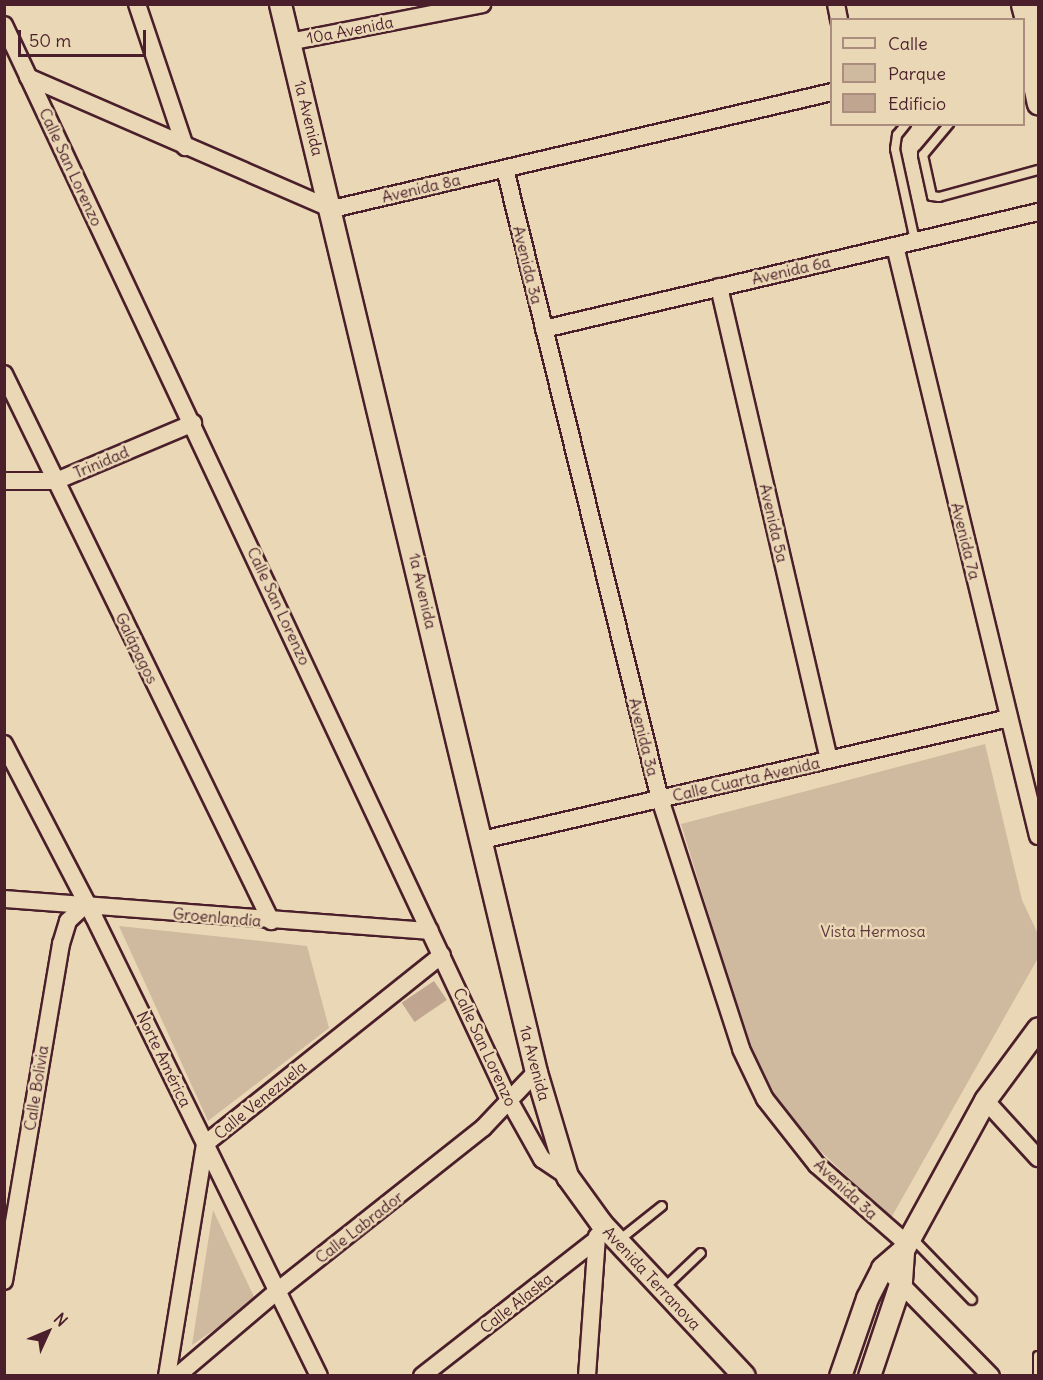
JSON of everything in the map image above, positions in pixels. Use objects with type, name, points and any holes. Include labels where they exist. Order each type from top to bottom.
[{"type":"main road","points":[[1025,4],[1028,47]]},
{"type":"street","points":[[137,4],[185,147]]},
{"type":"street","name":"1a Avenida","points":[[280,4],[332,209],[536,1072],[567,1176]]},
{"type":"street","name":"10a Avenida","points":[[289,42],[474,6]]},
{"type":"street","name":"Calle San Lorenzo","points":[[4,25],[193,423],[509,1100],[542,1159],[567,1176]]},
{"type":"street","points":[[1028,47],[1033,97]]},
{"type":"street","points":[[28,77],[332,209]]},
{"type":"street","name":"Avenida 8a","points":[[332,209],[830,92]]},
{"type":"street","name":"Avenida 3a","points":[[505,169],[660,799],[741,1049],[765,1099],[818,1165],[906,1243]]},
{"type":"street","name":"Avenida 6a","points":[[544,329],[1038,212]]},
{"type":"street","name":"Avenida 7a","points":[[895,246],[1038,836]]},
{"type":"street","name":"Avenida 5a","points":[[719,287],[829,759]]},
{"type":"street","name":"Galápagos","points":[[4,374],[271,921]]},
{"type":"street","name":"Trinidad","points":[[4,481],[56,481],[193,423]]},
{"type":"street","name":"Calle Cuarta Avenida","points":[[482,840],[1009,718]]},
{"type":"street","name":"Norte América","points":[[4,744],[87,903],[319,1376]]},
{"type":"street","name":"Groenlandia","points":[[4,899],[87,903],[271,921],[430,931]]},
{"type":"street","name":"Calle Bolivia","points":[[4,1281],[61,944],[68,921],[87,903]]},
{"type":"street","name":"Calle Venezuela","points":[[168,1376],[205,1144],[442,955]]},
{"type":"street","points":[[840,1376],[867,1298],[882,1268],[906,1243],[985,1100],[1038,1028]]},
{"type":"street","name":"Calle Labrador","points":[[177,1376],[276,1292],[483,1128],[536,1072]]},
{"type":"street","points":[[985,1100],[1038,1158]]},
{"type":"street","name":"Avenida Terranova","points":[[567,1176],[598,1232],[618,1241],[744,1376]]},
{"type":"street","points":[[587,1376],[598,1232]]},
{"type":"street","name":"Calle Alaska","points":[[422,1376],[598,1232]]},
{"type":"street","points":[[869,1376],[901,1281],[906,1243]]},
{"type":"street","points":[[882,1268],[901,1281],[991,1376]]},
{"type":"lane","points":[[904,126],[897,135],[895,149],[915,241]]},
{"type":"lane","points":[[947,126],[923,155],[932,196],[1038,170]]},
{"type":"lane","points":[[618,1241],[662,1206]]},
{"type":"lane","points":[[906,1243],[972,1300]]},
{"type":"lane","points":[[663,1289],[701,1253]]},
{"type":"lane","points":[[1038,1356],[1038,1374]]},
{"type":"green space","name":"Vista Hermosa","points":[[985,744],[1022,900],[1038,934],[1038,958],[891,1218],[787,1119],[746,1036],[681,824]]},
{"type":"green space","points":[[119,926],[307,946],[329,1028],[208,1121]]},
{"type":"green space","points":[[213,1210],[256,1301],[192,1345]]},
{"type":"building","points":[[434,981],[447,1000],[415,1022],[402,1003]]}]
